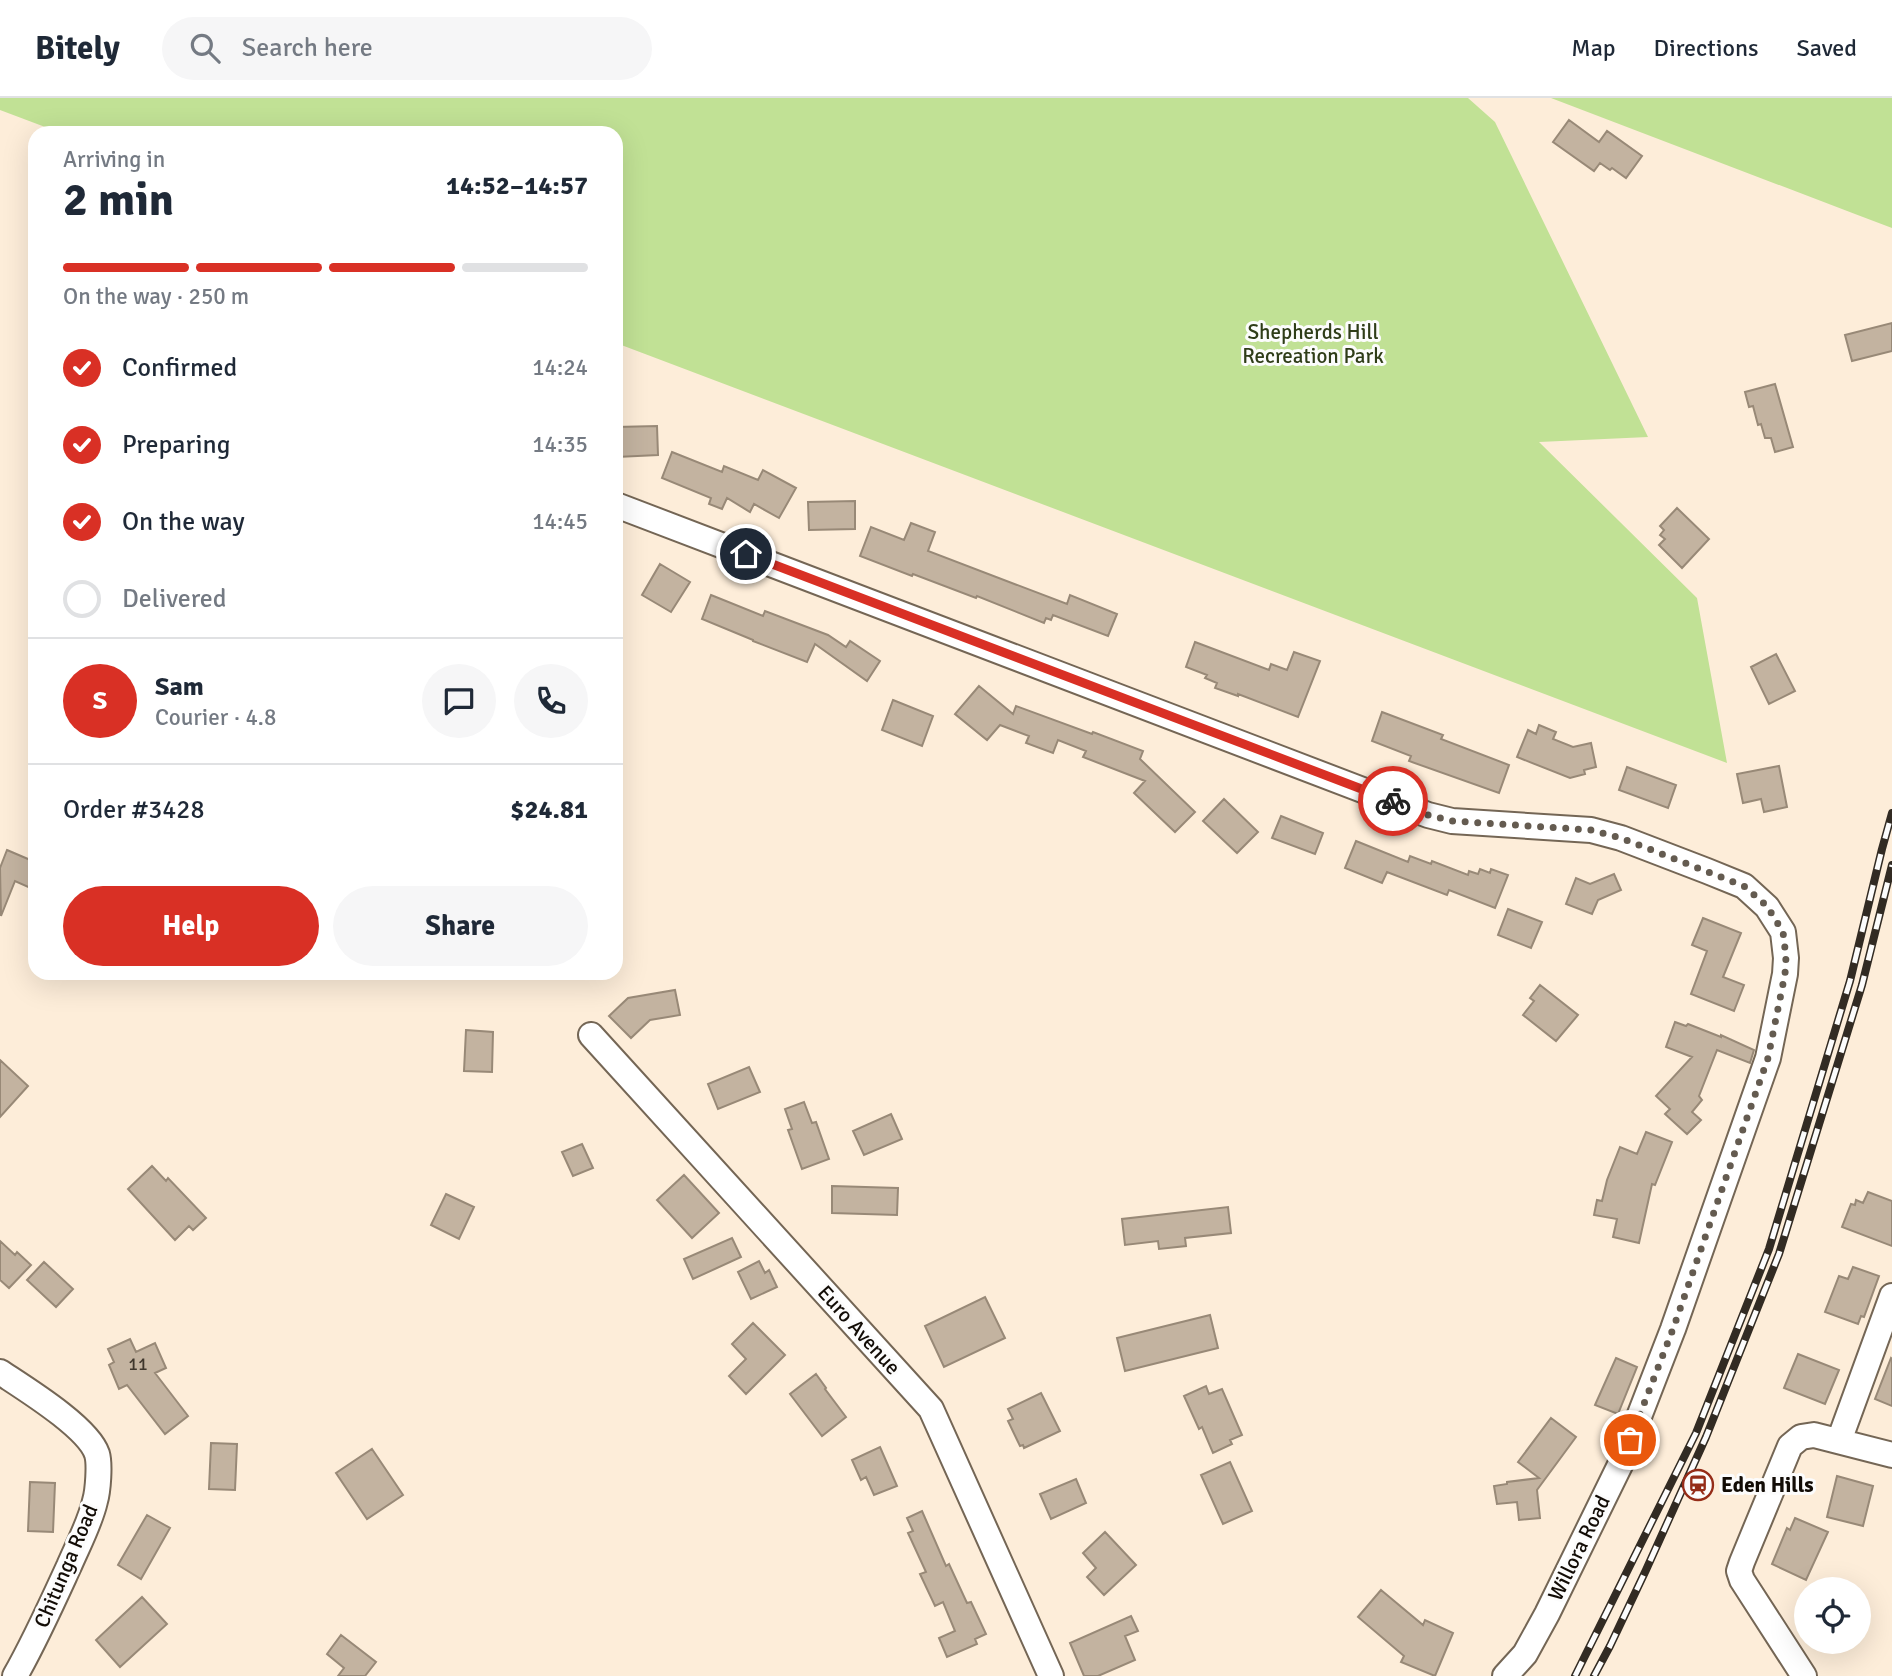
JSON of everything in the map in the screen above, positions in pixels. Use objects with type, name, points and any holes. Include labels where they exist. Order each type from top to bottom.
[{"type":"street","name":"Willora Road","points":[[623,508],[1428,815],[1452,821],[1591,830],[1621,838],[1744,886],[1767,906],[1783,932],[1786,957],[1768,1058],[1673,1329],[1621,1463],[1542,1624],[1525,1654],[1505,1676]]},
{"type":"street","name":"Euro Avenue","points":[[591,1035],[931,1409],[1051,1676]]},
{"type":"street","points":[[1839,1441],[1892,1296]]},
{"type":"street","name":"Chitunga Road","points":[[0,1372],[87,1437],[97,1454],[98,1474],[95,1501],[84,1532],[15,1676]]},
{"type":"street","points":[[1804,1676],[1742,1580],[1739,1571],[1790,1446],[1801,1437],[1814,1435],[1892,1455]]},
{"type":"green space","name":"Shepherds Hill Recreation Park","points":[[0,98],[1468,98],[1495,122],[1648,437],[1539,442],[1697,598],[1727,763],[623,346],[623,126],[42,126],[0,110]]},
{"type":"green space","points":[[1551,98],[1892,98],[1892,228],[1855,214]]},
{"type":"building","points":[[1569,120],[1599,142],[1607,131],[1642,156],[1626,178],[1600,163],[1594,171],[1553,142]]},
{"type":"building","points":[[1892,323],[1892,351],[1852,361],[1845,335]]},
{"type":"building","points":[[1775,384],[1793,447],[1775,452],[1771,438],[1765,438],[1761,424],[1758,425],[1753,406],[1749,407],[1745,392]]},
{"type":"building","points":[[657,426],[658,455],[623,457],[623,427]]},
{"type":"building","points":[[672,452],[722,472],[724,466],[758,480],[763,470],[796,488],[779,518],[754,504],[750,512],[727,498],[722,509],[709,504],[711,498],[662,478]]},
{"type":"building","points":[[855,501],[855,529],[809,530],[808,502]]},
{"type":"building","points":[[1677,508],[1709,539],[1682,568],[1659,545],[1665,539],[1660,535],[1664,530],[1660,526]]},
{"type":"building","points":[[911,523],[935,532],[928,551],[1067,604],[1070,595],[1117,614],[1108,636],[1053,615],[1051,620],[1046,618],[1044,623],[977,596],[976,598],[860,556],[871,527],[904,540]]},
{"type":"building","points":[[660,564],[690,582],[671,612],[642,595]]},
{"type":"building","points":[[711,595],[763,616],[765,611],[828,635],[846,647],[850,641],[880,661],[867,681],[815,644],[807,662],[753,641],[702,619]]},
{"type":"building","points":[[1195,642],[1269,670],[1271,664],[1287,670],[1294,652],[1320,661],[1298,717],[1215,688],[1217,683],[1205,678],[1207,675],[1186,667]]},
{"type":"building","points":[[1776,654],[1795,691],[1769,704],[1751,667]]},
{"type":"building","points":[[979,686],[1013,714],[1016,706],[1143,751],[1140,759],[1195,812],[1175,832],[1134,793],[1145,781],[1083,757],[1086,751],[1058,740],[1053,753],[1026,743],[1029,736],[1000,725],[987,740],[955,714]]},
{"type":"building","points":[[893,700],[933,716],[922,746],[882,730]]},
{"type":"building","points":[[1382,712],[1443,735],[1441,739],[1509,765],[1499,793],[1409,761],[1411,756],[1372,741]]},
{"type":"building","points":[[1539,725],[1556,732],[1553,739],[1573,747],[1591,743],[1596,767],[1584,770],[1585,774],[1570,778],[1517,757],[1528,730],[1536,734]]},
{"type":"building","points":[[1779,766],[1787,807],[1764,812],[1761,799],[1743,803],[1737,774]]},
{"type":"building","points":[[1627,767],[1676,785],[1668,808],[1619,790]]},
{"type":"building","points":[[1224,799],[1258,832],[1237,853],[1203,821]]},
{"type":"building","points":[[1281,816],[1323,833],[1315,854],[1272,838]]},
{"type":"building","points":[[1356,841],[1408,862],[1410,856],[1468,875],[1469,871],[1478,874],[1480,869],[1490,873],[1491,869],[1508,875],[1495,908],[1449,890],[1447,895],[1387,872],[1382,883],[1345,868]]},
{"type":"building","points":[[7,850],[28,859],[28,887],[15,881],[1,916],[0,868]]},
{"type":"building","points":[[1614,874],[1621,890],[1598,900],[1592,914],[1566,904],[1576,878],[1590,884]]},
{"type":"building","points":[[1508,909],[1542,922],[1531,948],[1498,935]]},
{"type":"building","points":[[1703,918],[1741,933],[1723,977],[1744,985],[1734,1011],[1691,994],[1707,951],[1692,945]]},
{"type":"building","points":[[1540,985],[1578,1015],[1556,1041],[1523,1015],[1534,1001],[1530,998]]},
{"type":"building","points":[[675,990],[680,1015],[650,1020],[631,1038],[609,1016],[628,998]]},
{"type":"building","points":[[1675,1022],[1721,1035],[1754,1050],[1750,1063],[1717,1050],[1699,1096],[1702,1100],[1692,1112],[1701,1120],[1687,1134],[1665,1114],[1670,1109],[1656,1096],[1692,1057],[1666,1047]]},
{"type":"building","points":[[466,1030],[493,1032],[492,1072],[464,1071]]},
{"type":"building","points":[[0,1060],[28,1086],[0,1117]]},
{"type":"building","points":[[749,1067],[760,1092],[718,1109],[708,1084]]},
{"type":"building","points":[[804,1102],[812,1123],[816,1122],[829,1159],[802,1169],[788,1130],[792,1129],[785,1109]]},
{"type":"building","points":[[891,1114],[902,1139],[864,1155],[853,1131]]},
{"type":"building","points":[[1646,1132],[1672,1142],[1655,1185],[1652,1184],[1639,1243],[1613,1237],[1617,1219],[1594,1215],[1597,1200],[1602,1201],[1620,1147],[1637,1154]]},
{"type":"building","points":[[582,1144],[593,1168],[573,1176],[562,1152]]},
{"type":"building","points":[[152,1166],[166,1181],[168,1178],[206,1218],[193,1230],[189,1226],[175,1240],[128,1189]]},
{"type":"building","points":[[684,1175],[719,1213],[692,1238],[657,1200]]},
{"type":"building","points":[[832,1186],[898,1188],[897,1215],[832,1213]]},
{"type":"building","points":[[1868,1192],[1892,1201],[1892,1246],[1842,1227],[1851,1204],[1855,1205],[1856,1200],[1863,1203]]},
{"type":"building","points":[[446,1194],[474,1207],[459,1239],[431,1225]]},
{"type":"building","points":[[1228,1207],[1231,1233],[1185,1238],[1186,1246],[1159,1249],[1158,1241],[1125,1245],[1122,1219]]},
{"type":"building","points":[[732,1238],[741,1257],[693,1279],[684,1259]]},
{"type":"building","points":[[0,1241],[31,1265],[9,1288],[0,1280]]},
{"type":"building","points":[[759,1261],[765,1273],[769,1270],[777,1287],[751,1299],[738,1272]]},
{"type":"building","points":[[44,1262],[73,1289],[56,1307],[27,1280]]},
{"type":"building","points":[[1853,1267],[1879,1276],[1864,1317],[1861,1316],[1858,1324],[1825,1312],[1839,1276],[1848,1279]]},
{"type":"building","points":[[985,1297],[1005,1338],[944,1367],[925,1326]]},
{"type":"building","points":[[1210,1315],[1218,1348],[1125,1371],[1117,1338]]},
{"type":"building","points":[[753,1323],[785,1355],[746,1394],[729,1376],[746,1359],[732,1344]]},
{"type":"building","points":[[130,1339],[136,1352],[155,1343],[166,1368],[155,1373],[188,1416],[165,1434],[127,1385],[119,1389],[109,1365],[114,1362],[108,1349]]},
{"type":"building","points":[[1798,1354],[1839,1370],[1825,1404],[1784,1388]]},
{"type":"building","points":[[1616,1358],[1637,1367],[1618,1414],[1595,1405]]},
{"type":"building","points":[[1892,1359],[1892,1406],[1875,1399]]},
{"type":"building","points":[[816,1374],[846,1417],[822,1436],[790,1394]]},
{"type":"building","points":[[1206,1386],[1209,1394],[1222,1389],[1242,1435],[1230,1440],[1232,1444],[1213,1453],[1184,1396]]},
{"type":"building","points":[[1041,1393],[1060,1431],[1024,1448],[1023,1445],[1020,1446],[1008,1421],[1013,1419],[1008,1409]]},
{"type":"building","points":[[1551,1418],[1576,1437],[1537,1490],[1540,1518],[1519,1520],[1517,1502],[1497,1504],[1494,1486],[1539,1478],[1518,1462]]},
{"type":"building","points":[[211,1443],[237,1444],[235,1490],[209,1489]]},
{"type":"building","points":[[880,1447],[897,1486],[874,1495],[866,1477],[861,1480],[852,1460]]},
{"type":"building","points":[[372,1449],[403,1495],[367,1519],[336,1473]]},
{"type":"building","points":[[1230,1462],[1252,1511],[1223,1524],[1201,1475]]},
{"type":"building","points":[[1837,1476],[1873,1486],[1863,1526],[1827,1517]]},
{"type":"building","points":[[1076,1479],[1086,1503],[1051,1519],[1040,1494]]},
{"type":"building","points":[[30,1482],[55,1483],[53,1532],[28,1531]]},
{"type":"building","points":[[922,1511],[946,1566],[949,1564],[967,1603],[971,1602],[986,1634],[975,1639],[977,1644],[947,1657],[939,1638],[955,1631],[943,1602],[935,1606],[920,1574],[926,1572],[908,1533],[913,1531],[907,1518]]},
{"type":"building","points":[[147,1515],[170,1528],[141,1579],[118,1565]]},
{"type":"building","points":[[1795,1518],[1828,1532],[1807,1577],[1800,1577],[1772,1564],[1787,1528],[1790,1530]]},
{"type":"building","points":[[1105,1532],[1136,1565],[1104,1595],[1087,1577],[1096,1568],[1083,1553]]},
{"type":"building","points":[[1381,1590],[1423,1625],[1425,1620],[1453,1633],[1435,1676],[1401,1662],[1404,1656],[1358,1617]]},
{"type":"building","points":[[142,1597],[167,1624],[120,1667],[96,1640]]},
{"type":"building","points":[[1131,1616],[1138,1631],[1125,1636],[1135,1660],[1098,1676],[1084,1676],[1070,1643]]},
{"type":"building","points":[[341,1635],[376,1662],[365,1676],[338,1676],[344,1668],[327,1654]]},
{"type":"railway","points":[[1575,1676],[1696,1433],[1769,1249],[1850,981],[1892,813]]},
{"type":"railway","points":[[1594,1676],[1646,1570],[1706,1437],[1779,1254],[1862,985],[1892,865]]},
{"type":"way so far","points":[[1393,801],[1452,821],[1591,830],[1621,838],[1744,886],[1767,906],[1783,932],[1785,974],[1768,1058],[1673,1329],[1630,1440]]},
{"type":"place","name":"Eden Hills","points":[[1698,1485]]},
{"type":"route","points":[[746,554],[1393,801]]}]
